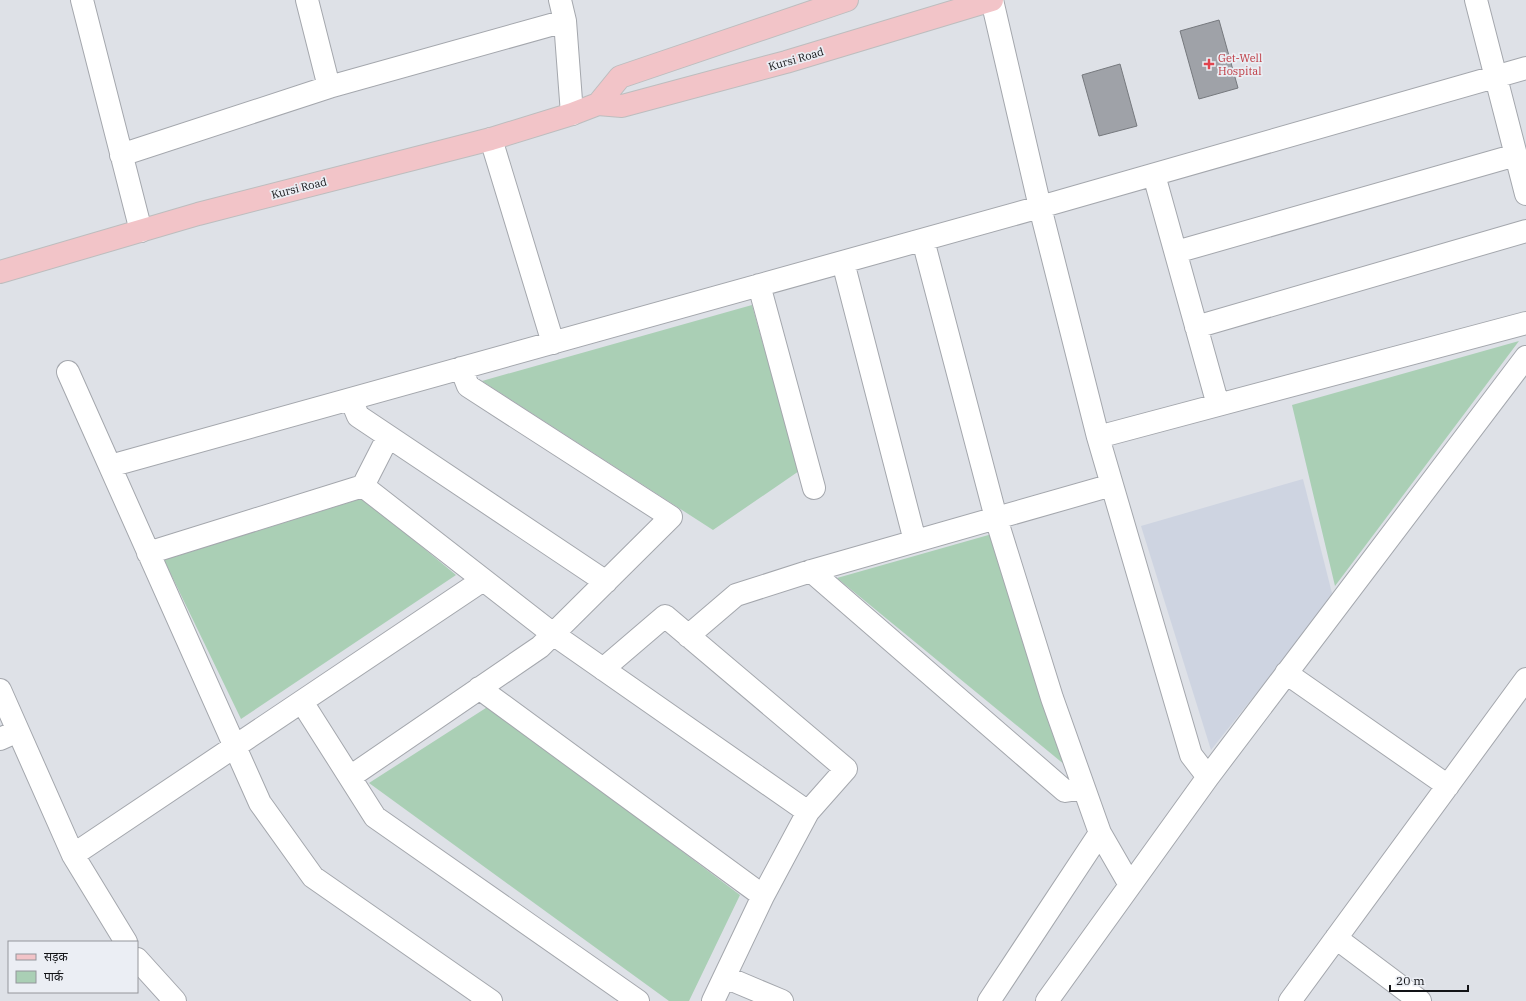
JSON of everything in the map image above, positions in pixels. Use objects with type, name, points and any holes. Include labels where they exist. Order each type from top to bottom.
[{"type":"main road","name":"Kursi Road","points":[[598,104],[620,77],[846,0]]},
{"type":"main road","name":"Kursi Road","points":[[0,272],[198,214],[491,139],[572,114],[598,104],[622,106],[786,62],[992,0]]},
{"type":"street","points":[[82,0],[141,231]]},
{"type":"street","points":[[307,0],[329,87]]},
{"type":"street","points":[[992,0],[1040,207],[1098,437],[1191,755],[1208,777]]},
{"type":"street","points":[[1476,0],[1526,194]]},
{"type":"street","points":[[121,155],[562,10],[572,114]]},
{"type":"street","points":[[110,466],[923,240],[1526,68]]},
{"type":"street","points":[[491,139],[553,343]]},
{"type":"street","points":[[1176,252],[1516,155]]},
{"type":"street","points":[[1154,174],[1218,405]]},
{"type":"street","points":[[1196,327],[1526,231]]},
{"type":"street","points":[[923,240],[996,518],[1052,698],[1100,833],[1130,885]]},
{"type":"street","points":[[843,262],[915,541]]},
{"type":"street","points":[[759,285],[814,488]]},
{"type":"street","points":[[1098,437],[1526,323]]},
{"type":"street","points":[[1047,1001],[1208,777],[1526,357]]},
{"type":"street","points":[[350,777],[540,647],[671,517],[468,386],[461,368]]},
{"type":"street","points":[[68,372],[260,803],[313,877],[491,1001]]},
{"type":"street","points":[[351,399],[358,416],[606,582]]},
{"type":"street","points":[[148,553],[363,486],[388,437]]},
{"type":"street","points":[[688,636],[736,595],[811,571],[1112,485]]},
{"type":"street","points":[[363,486],[553,634],[808,812]]},
{"type":"street","points":[[811,571],[1065,791],[1084,788]]},
{"type":"street","points":[[73,855],[483,580]]},
{"type":"street","points":[[603,669],[665,616],[846,768],[808,812],[763,896],[714,1001]]},
{"type":"street","points":[[1286,673],[1448,786]]},
{"type":"street","points":[[1290,1001],[1526,679]]},
{"type":"street","points":[[479,688],[763,896]]},
{"type":"street","points":[[0,690],[9,735],[73,855],[125,941]]},
{"type":"street","points":[[302,702],[375,817],[638,1001]]},
{"type":"street","points":[[989,1001],[1100,833]]},
{"type":"street","points":[[1336,938],[1420,1001]]},
{"type":"street","points":[[138,960],[175,1001]]},
{"type":"street","points":[[725,977],[782,1001]]},
{"type":"shaded area","points":[[1303,479],[1333,597],[1211,750],[1141,526]]},
{"type":"green space","points":[[752,305],[799,471],[713,530],[482,381]]},
{"type":"green space","points":[[1519,341],[1335,586],[1292,405]]},
{"type":"green space","points":[[363,498],[456,575],[241,719],[164,560]]},
{"type":"green space","points":[[992,534],[1065,765],[837,578]]},
{"type":"green space","points":[[489,706],[740,895],[689,1001],[669,1001],[369,783]]},
{"type":"building","points":[[1219,20],[1238,88],[1199,99],[1180,31]]},
{"type":"building","points":[[1120,64],[1137,126],[1099,136],[1082,75]]},
{"type":"place","name":"Get-Well Hospital","points":[[1209,64]]}]
